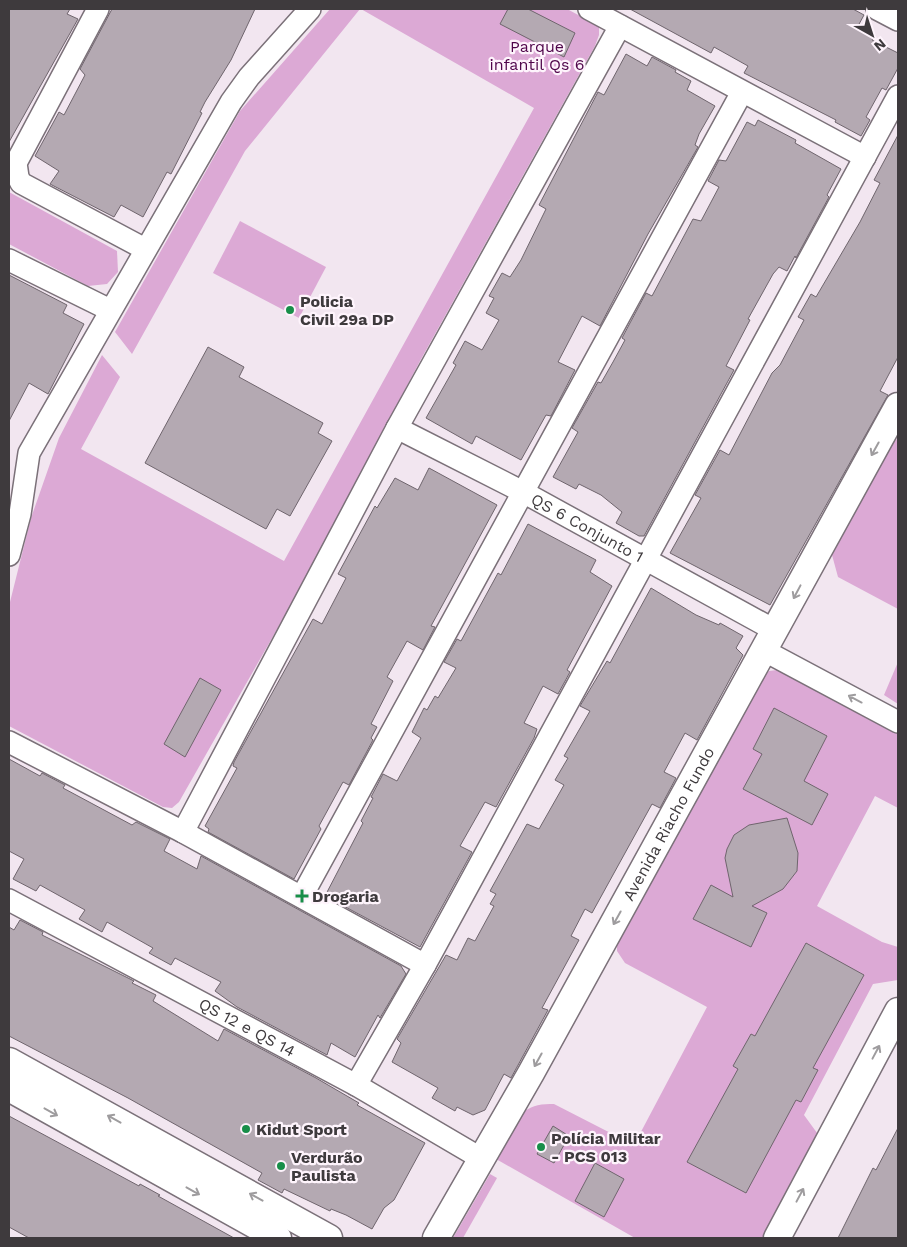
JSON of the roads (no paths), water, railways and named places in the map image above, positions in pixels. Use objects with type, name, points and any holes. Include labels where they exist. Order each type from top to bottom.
[{"type":"street","points":[[98,9],[16,163],[16,170],[22,183],[145,249]]},
{"type":"street","points":[[9,494],[29,453],[231,102],[249,77],[310,9]]},
{"type":"street","points":[[589,9],[865,156]]},
{"type":"street","points":[[877,9],[898,20]]},
{"type":"street","points":[[183,832],[397,428],[620,26]]},
{"type":"street","points":[[302,896],[742,92]]},
{"type":"street","points":[[356,1086],[426,965],[898,96]]},
{"type":"street","points":[[9,260],[110,310]]},
{"type":"street","name":"Avenida Riacho Fundo","points":[[436,1238],[482,1159],[770,641],[898,406]]},
{"type":"street","name":"QS 6 Conjunto 1","points":[[397,428],[523,492],[646,559],[770,641],[898,722]]},
{"type":"street","points":[[9,555],[20,514],[29,453]]},
{"type":"street","points":[[9,742],[183,832],[426,965]]},
{"type":"street","name":"QS 12 e QS 14","points":[[9,900],[356,1086],[482,1159]]},
{"type":"street","points":[[777,1238],[898,1011]]},
{"type":"street","points":[[9,1061],[276,1231]]},
{"type":"street","points":[[9,1088],[276,1231],[329,1238]]},
{"type":"place","name":"Policia Civil 29a DP","points":[[290,310]]},
{"type":"place","name":"Drogaria","points":[[302,896]]},
{"type":"place","name":"Kidut Sport","points":[[246,1129]]},
{"type":"place","name":"Polícia Militar - PCS 013","points":[[541,1147]]},
{"type":"place","name":"Verdurão Paulista","points":[[281,1166]]},
{"type":"park label","name":"Parque infantil Qs 6","points":[[537,55]]}]
